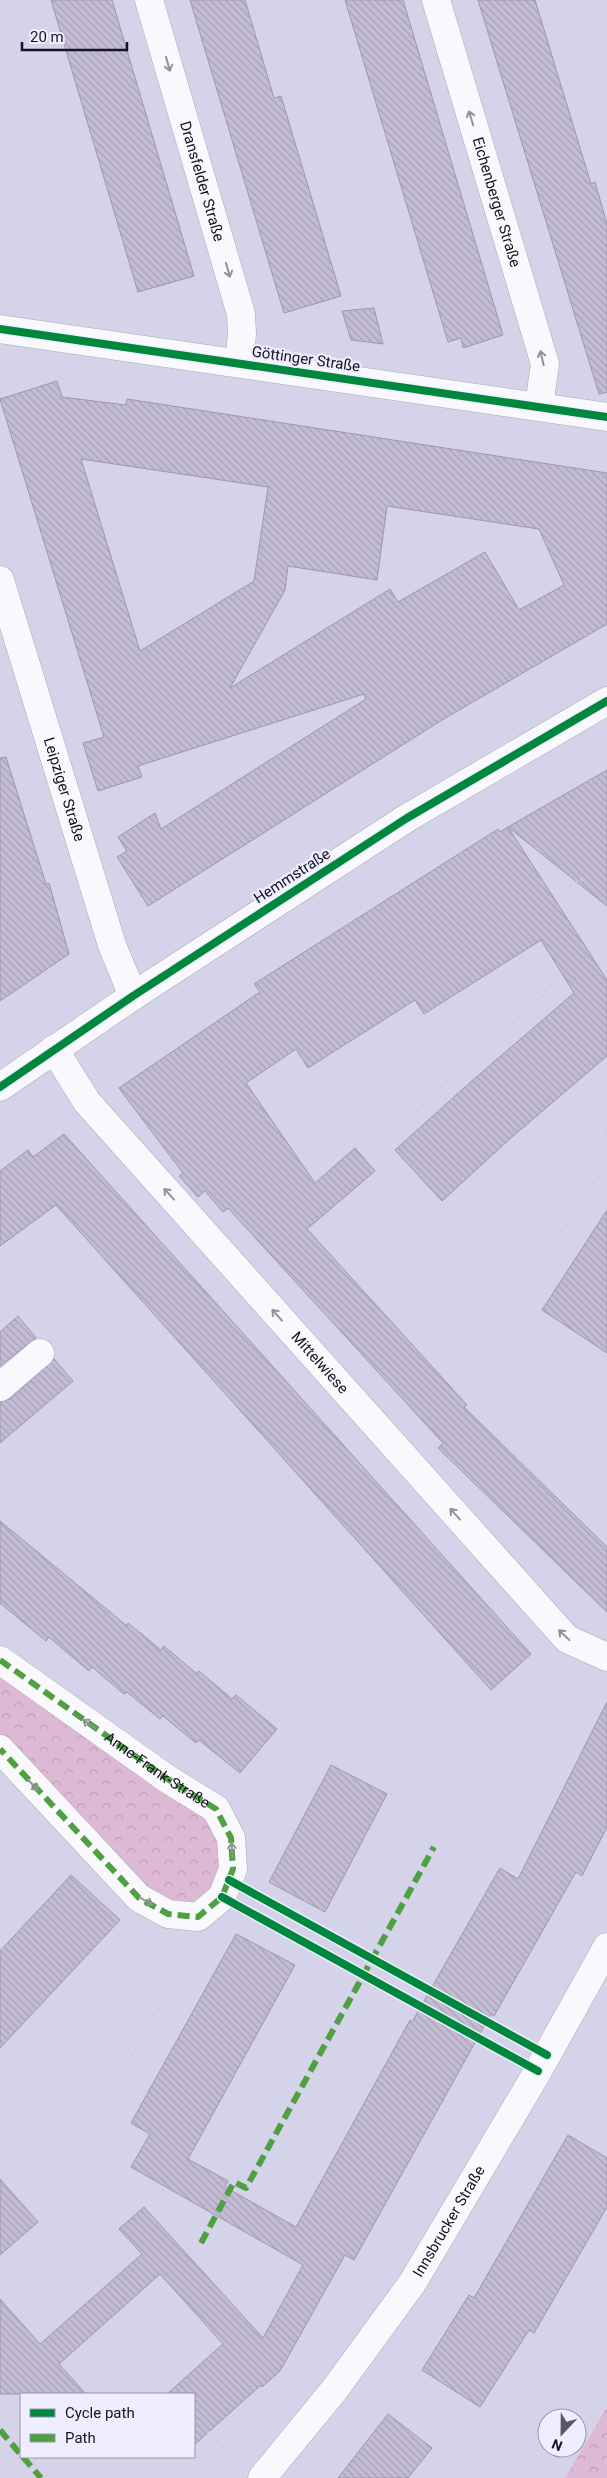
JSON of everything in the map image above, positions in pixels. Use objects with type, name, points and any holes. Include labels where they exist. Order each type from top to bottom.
[{"type":"street","name":"Dransfelder Straße","points":[[149,0],[241,314],[242,334],[239,363]]},
{"type":"street","name":"Eichenberger Straße","points":[[436,0],[544,364],[539,406]]},
{"type":"street","name":"Göttinger Straße","points":[[0,329],[607,417]]},
{"type":"street","name":"Leipziger Straße","points":[[0,580],[112,945],[133,996]]},
{"type":"street","name":"Hemmstraße","points":[[0,1087],[54,1048],[407,818],[607,701]]},
{"type":"street","name":"Mittelwiese","points":[[54,1048],[87,1102],[567,1639],[607,1657]]},
{"type":"street","points":[[0,1387],[40,1354]]},
{"type":"street","name":"Anne-Frank-Straße","points":[[0,1660],[166,1778],[216,1809],[231,1838],[233,1869],[222,1897],[198,1917]]},
{"type":"street","points":[[0,1749],[139,1898],[168,1914],[198,1917]]},
{"type":"street","name":"Innsbrucker Straße","points":[[252,2472],[335,2389],[413,2282],[533,2079],[607,1947]]},
{"type":"path","points":[[569,886],[583,879]]},
{"type":"path","points":[[402,1123],[546,992],[555,975],[544,953]]},
{"type":"path","points":[[607,1133],[597,1146],[607,1154]]},
{"type":"path","points":[[552,1261],[551,1247],[607,1163]]},
{"type":"path","points":[[257,1826],[325,1705]]},
{"type":"path","points":[[0,1918],[78,1833]]},
{"type":"path","points":[[91,2130],[202,1926],[198,1917]]},
{"type":"path","points":[[208,2432],[252,2472]]},
{"type":"path","points":[[29,2464],[36,2458]]},
{"type":"path","points":[[172,2464],[185,2478]]},
{"type":"green space","points":[[0,1673],[215,1822],[223,1853],[219,1881],[199,1902],[179,1906],[154,1892],[82,1823],[0,1734]]},
{"type":"green space","points":[[607,2407],[607,2478],[565,2478],[577,2458],[587,2458],[587,2441]]},
{"type":"building","points":[[51,0],[112,0],[194,276],[138,292]]},
{"type":"building","points":[[190,0],[245,0],[274,98],[281,96],[341,296],[284,313]]},
{"type":"building","points":[[345,0],[403,0],[503,335],[463,348],[461,338],[448,342]]},
{"type":"building","points":[[478,0],[535,0],[591,184],[595,182],[607,224],[607,392],[599,394]]},
{"type":"building","points":[[374,308],[383,344],[351,340],[342,311]]},
{"type":"building","points":[[57,381],[62,397],[126,405],[127,399],[607,473],[607,624],[442,720],[148,906],[117,857],[127,851],[118,837],[155,813],[161,829],[366,699],[364,694],[138,766],[142,777],[98,791],[83,743],[104,737],[0,399]],"holes":[[[81,459],[268,487],[254,581],[140,651]],[[387,506],[539,529],[564,585],[519,610],[485,552],[398,602],[390,589],[230,688],[285,590],[288,566],[377,580]]]},
{"type":"building","points":[[6,757],[46,884],[49,883],[69,954],[0,1001],[0,758]]},
{"type":"building","points":[[607,770],[607,906],[508,827]]},
{"type":"building","points":[[508,827],[607,980],[607,1056],[512,1137],[442,1201],[395,1150],[574,993],[541,940],[424,1014],[415,1000],[308,1068],[296,1049],[246,1083],[315,1183],[355,1148],[375,1171],[307,1229],[467,1405],[464,1407],[607,1547],[607,1612],[438,1448],[443,1443],[228,1208],[223,1212],[205,1191],[198,1197],[179,1176],[183,1173],[119,1088],[260,992],[254,984],[498,829],[500,832]]},
{"type":"building","points":[[64,1134],[531,1654],[491,1690],[56,1205],[0,1246],[0,1171],[28,1150],[33,1157]]},
{"type":"building","points":[[607,1210],[607,1353],[542,1310]]},
{"type":"building","points":[[18,1316],[36,1338],[0,1366],[0,1332]]},
{"type":"building","points":[[54,1359],[73,1381],[0,1443],[0,1402],[10,1399]]},
{"type":"building","points":[[0,1521],[127,1626],[128,1623],[161,1650],[164,1646],[197,1674],[199,1671],[232,1699],[236,1695],[277,1729],[240,1773],[199,1740],[196,1743],[163,1716],[160,1719],[127,1692],[124,1694],[92,1667],[89,1671],[49,1637],[46,1641],[0,1603]]},
{"type":"building","points":[[607,1702],[607,1827],[582,1876],[576,1872],[494,2016],[491,2014],[354,2260],[345,2255],[280,2371],[262,2387],[261,2385],[195,2444],[195,2393],[168,2393],[223,2344],[160,2274],[59,2364],[85,2393],[0,2394],[0,2299],[40,2344],[142,2254],[119,2229],[144,2207],[263,2338],[303,2265],[131,2167],[150,2134],[131,2123],[236,1934],[295,1965],[188,2159],[228,2181],[225,2187],[296,2227],[410,2020],[412,2022],[500,1868],[518,1879]]},
{"type":"building","points":[[331,1765],[387,1794],[325,1912],[269,1882]]},
{"type":"building","points":[[71,1875],[120,1920],[0,2048],[0,1951]]},
{"type":"building","points":[[568,2135],[607,2158],[607,2207],[534,2333],[529,2330],[480,2407],[422,2370],[469,2295],[474,2298]]},
{"type":"building","points":[[0,2179],[38,2222],[0,2255]]},
{"type":"building","points":[[388,2414],[432,2448],[408,2478],[338,2478]]},
{"type":"marked path","points":[[0,1660],[166,1778],[216,1809],[231,1838],[233,1869],[222,1897],[198,1917],[168,1914],[139,1898],[0,1749]]},
{"type":"marked path","points":[[201,2243],[234,2182],[246,2188],[434,1847]]},
{"type":"marked path","points":[[0,2430],[20,2454]]},
{"type":"marked path","points":[[24,2458],[41,2478]]},
{"type":"cycle path","points":[[0,329],[607,417]]},
{"type":"cycle path","points":[[0,1087],[133,996],[407,818],[607,701]]},
{"type":"cycle path","points":[[229,1880],[547,2055]]},
{"type":"cycle path","points":[[222,1897],[538,2071]]}]
